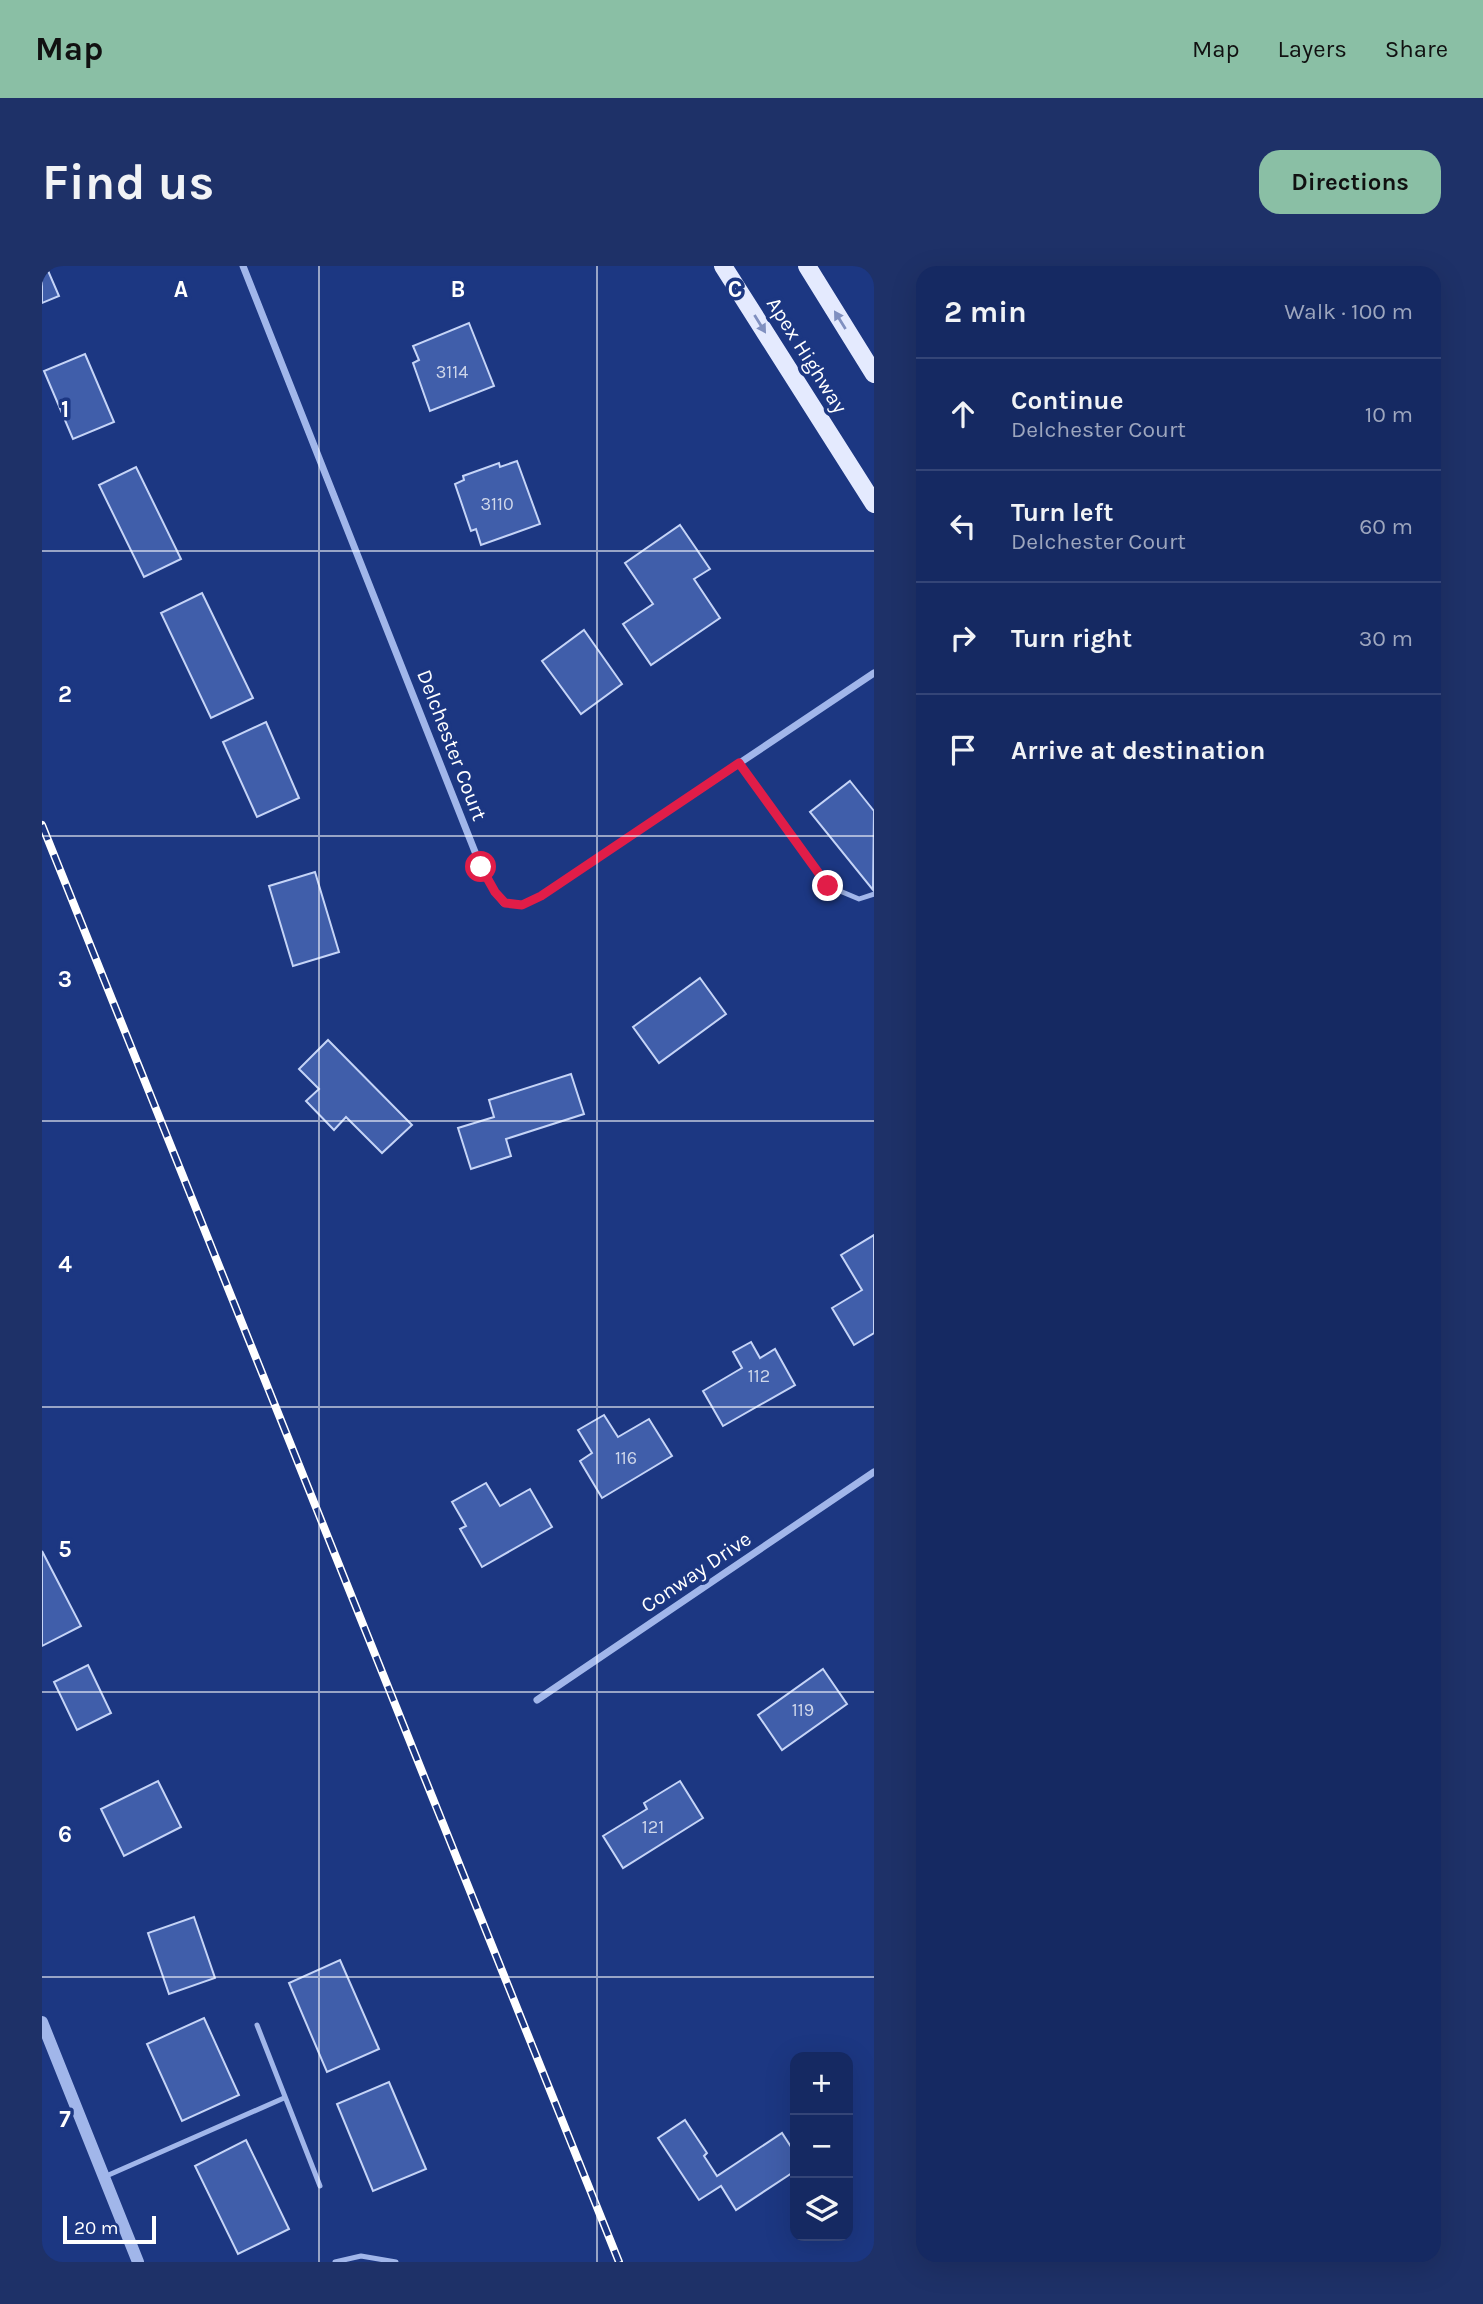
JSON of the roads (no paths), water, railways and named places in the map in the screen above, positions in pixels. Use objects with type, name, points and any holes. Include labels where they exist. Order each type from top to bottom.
[{"type":"main road","name":"Apex Highway","points":[[723,266],[874,505]]},
{"type":"main road","points":[[807,266],[874,373]]},
{"type":"street","name":"Delchester Court","points":[[243,266],[481,867],[495,892],[505,903],[522,905],[541,896],[874,673]]},
{"type":"street","name":"Conway Drive","points":[[537,1700],[874,1472]]},
{"type":"street","points":[[42,2022],[138,2262]]},
{"type":"lane","points":[[739,763],[828,886],[859,899],[874,894]]},
{"type":"lane","points":[[257,2025],[320,2186]]},
{"type":"lane","points":[[104,2178],[284,2098]]},
{"type":"lane","points":[[335,2262],[361,2256],[396,2262]]},
{"type":"railway","points":[[42,825],[619,2262]]}]
